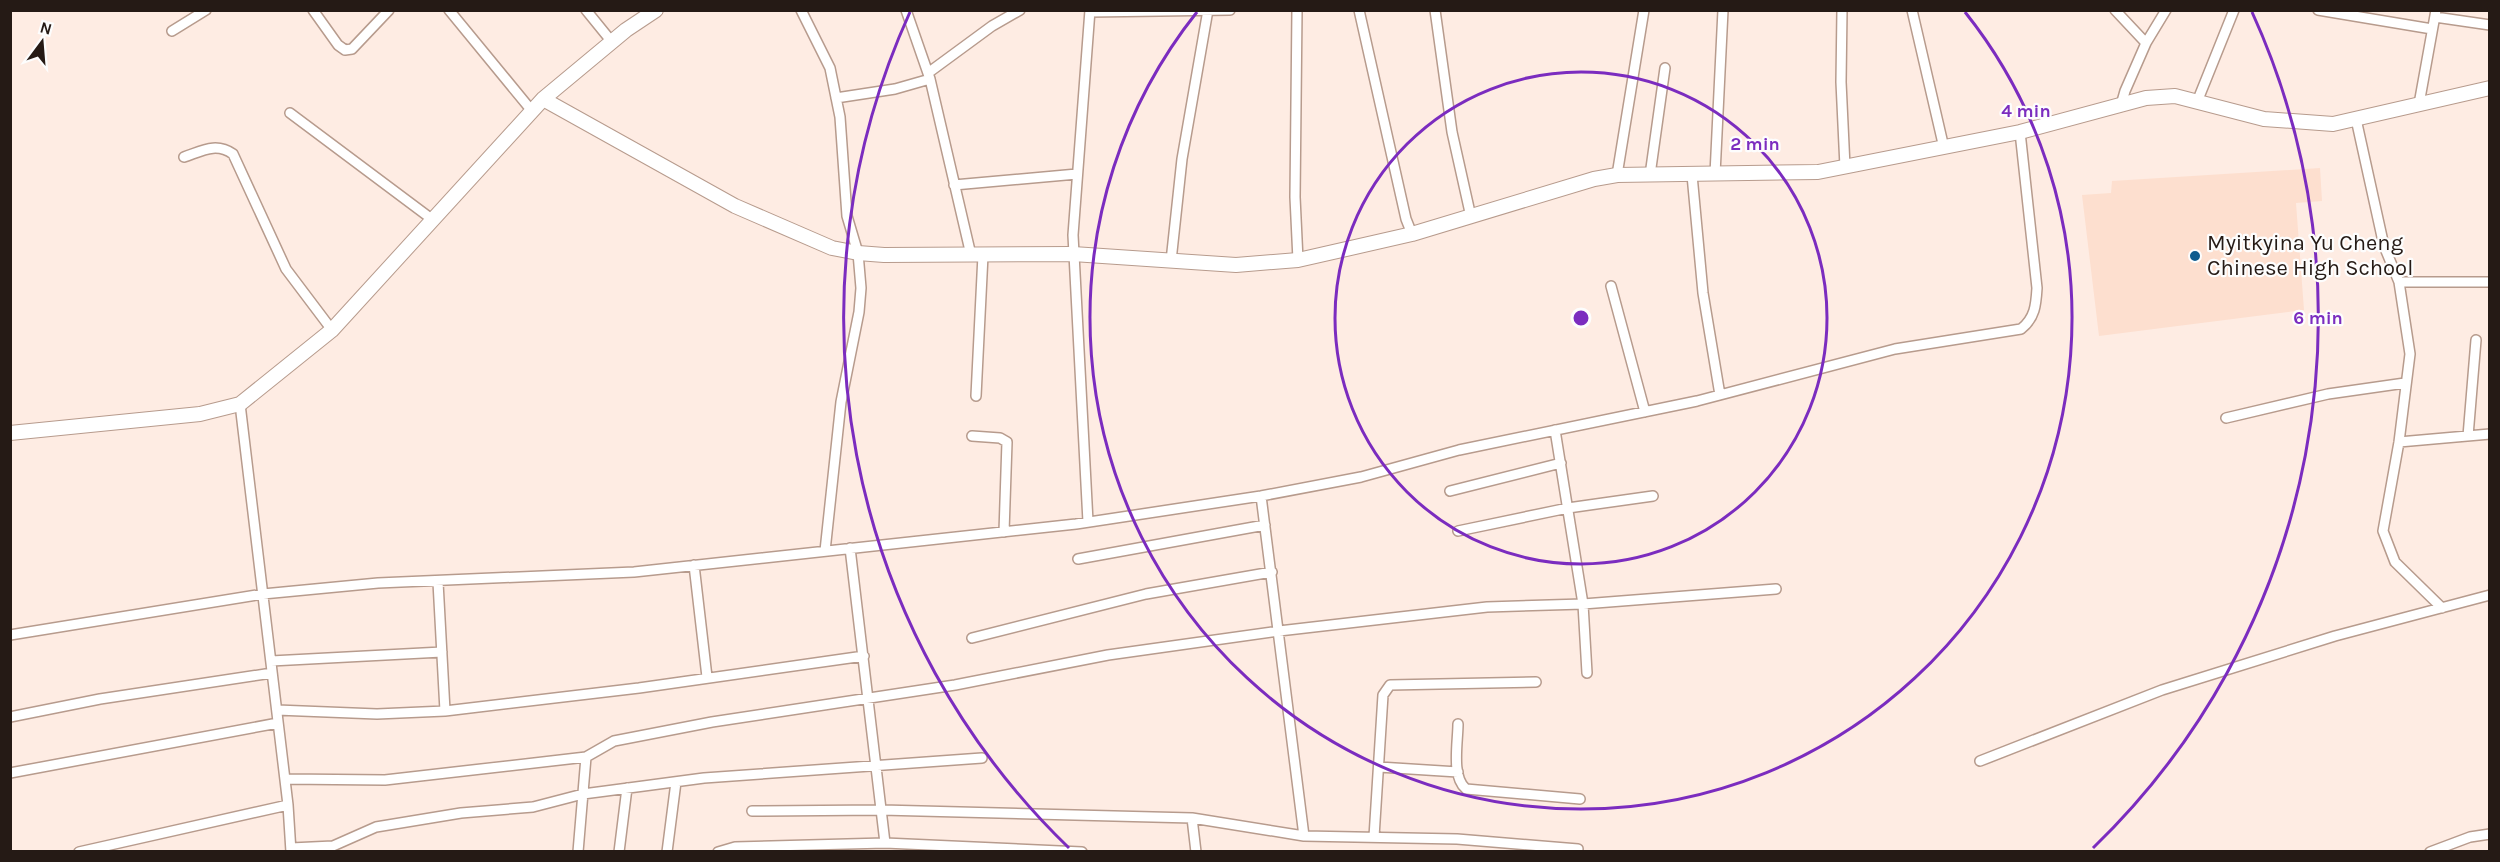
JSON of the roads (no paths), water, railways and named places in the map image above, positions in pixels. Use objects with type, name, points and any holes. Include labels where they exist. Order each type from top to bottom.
[{"type":"street","points":[[172,32],[206,10]]},
{"type":"street","points":[[313,10],[338,45],[345,50],[351,49],[389,10]]},
{"type":"street","points":[[449,10],[532,111]]},
{"type":"street","points":[[586,10],[612,42]]},
{"type":"street","points":[[10,433],[200,414],[240,404],[332,330],[543,99],[612,42],[656,10]]},
{"type":"street","points":[[801,10],[830,68],[840,117],[847,216],[858,254],[860,312],[841,402],[825,551]]},
{"type":"street","points":[[906,10],[929,76],[954,185],[977,255],[976,396]]},
{"type":"street","points":[[836,98],[887,91],[929,76],[992,26],[1020,10]]},
{"type":"street","points":[[1088,522],[1073,254],[1090,11],[1230,10]]},
{"type":"street","points":[[1297,10],[1295,197],[1298,260]]},
{"type":"street","points":[[1359,10],[1406,219],[1412,234]]},
{"type":"street","points":[[1435,10],[1452,132],[1471,217]]},
{"type":"street","points":[[1617,175],[1644,10]]},
{"type":"street","points":[[1715,174],[1723,10]]},
{"type":"street","points":[[1842,10],[1841,82],[1845,167]]},
{"type":"street","points":[[1912,10],[1944,148]]},
{"type":"street","points":[[2115,10],[2146,43]]},
{"type":"street","points":[[2121,105],[2124,91],[2146,43],[2166,10]]},
{"type":"street","points":[[2197,102],[2234,10]]},
{"type":"street","points":[[2318,10],[2432,29]]},
{"type":"street","points":[[1171,261],[1182,159],[1208,11]]},
{"type":"street","points":[[2420,104],[2435,14],[2490,25]]},
{"type":"street","points":[[1650,176],[1665,68]]},
{"type":"street","points":[[543,99],[735,206],[832,248],[858,254],[1073,254],[1236,265],[1298,260],[1412,234],[1594,179],[1617,175],[1818,172],[2020,132],[2146,98],[2175,96],[2264,119],[2333,124],[2490,88]]},
{"type":"street","points":[[290,113],[433,220]]},
{"type":"street","points":[[2356,119],[2384,246],[2399,282],[2410,354],[2399,442],[2383,531],[2395,562],[2442,608]]},
{"type":"street","points":[[10,635],[263,594],[378,583],[623,573],[1088,522],[1261,496],[1361,477],[1459,450],[1720,395],[1896,349],[2021,329],[2031,322],[2036,307],[2037,288],[2020,132]]},
{"type":"street","points":[[184,157],[214,147],[226,149],[233,154],[286,269],[332,330]]},
{"type":"street","points":[[954,185],[1077,174]]},
{"type":"street","points":[[1692,175],[1703,293],[1720,395]]},
{"type":"street","points":[[2399,282],[2490,282]]},
{"type":"street","points":[[1611,286],[1645,412]]},
{"type":"street","points":[[2468,436],[2476,340]]},
{"type":"street","points":[[2226,418],[2328,394],[2405,383]]},
{"type":"street","points":[[240,404],[288,805],[291,850],[333,846],[376,827],[461,813],[533,807],[583,794],[627,788],[877,765],[982,758]]},
{"type":"street","points":[[1555,430],[1583,604],[1587,673]]},
{"type":"street","points":[[2399,442],[2490,434]]},
{"type":"street","points":[[972,436],[1000,438],[1007,442],[1004,531]]},
{"type":"street","points":[[1450,491],[1561,463]]},
{"type":"street","points":[[1261,496],[1304,836]]},
{"type":"street","points":[[1458,531],[1568,508],[1653,496]]},
{"type":"street","points":[[1078,559],[1265,525]]},
{"type":"street","points":[[850,548],[870,698],[885,843]]},
{"type":"street","points":[[694,565],[707,677]]},
{"type":"street","points":[[972,638],[1146,594],[1272,572]]},
{"type":"street","points":[[438,582],[445,711]]},
{"type":"street","points":[[285,779],[385,780],[586,757],[614,741],[712,722],[955,685],[1108,655],[1279,631],[1487,607],[1583,604],[1776,589]]},
{"type":"street","points":[[1980,761],[2162,690],[2335,636],[2490,596]]},
{"type":"street","points":[[271,661],[442,652]]},
{"type":"street","points":[[277,710],[377,714],[445,711],[639,688],[864,656]]},
{"type":"street","points":[[10,717],[100,699],[272,673]]},
{"type":"street","points":[[1374,837],[1383,695],[1390,685],[1536,682]]},
{"type":"street","points":[[10,773],[278,723]]},
{"type":"street","points":[[1458,724],[1458,772],[1461,785],[1466,789],[1580,799]]},
{"type":"street","points":[[578,852],[586,757]]},
{"type":"street","points":[[1379,767],[1458,772]]},
{"type":"street","points":[[667,852],[676,782]]},
{"type":"street","points":[[619,852],[627,788]]},
{"type":"street","points":[[80,852],[288,805]]},
{"type":"street","points":[[752,811],[882,810],[1192,818],[1304,836],[1466,840],[1578,849]]},
{"type":"street","points":[[1192,818],[1196,852]]},
{"type":"street","points":[[2430,852],[2470,837],[2490,834]]},
{"type":"street","points":[[718,852],[735,846],[885,843],[1082,852]]},
{"type":"place","name":"Myitkyina Yu Cheng Chinese High School","points":[[2195,256]]}]
